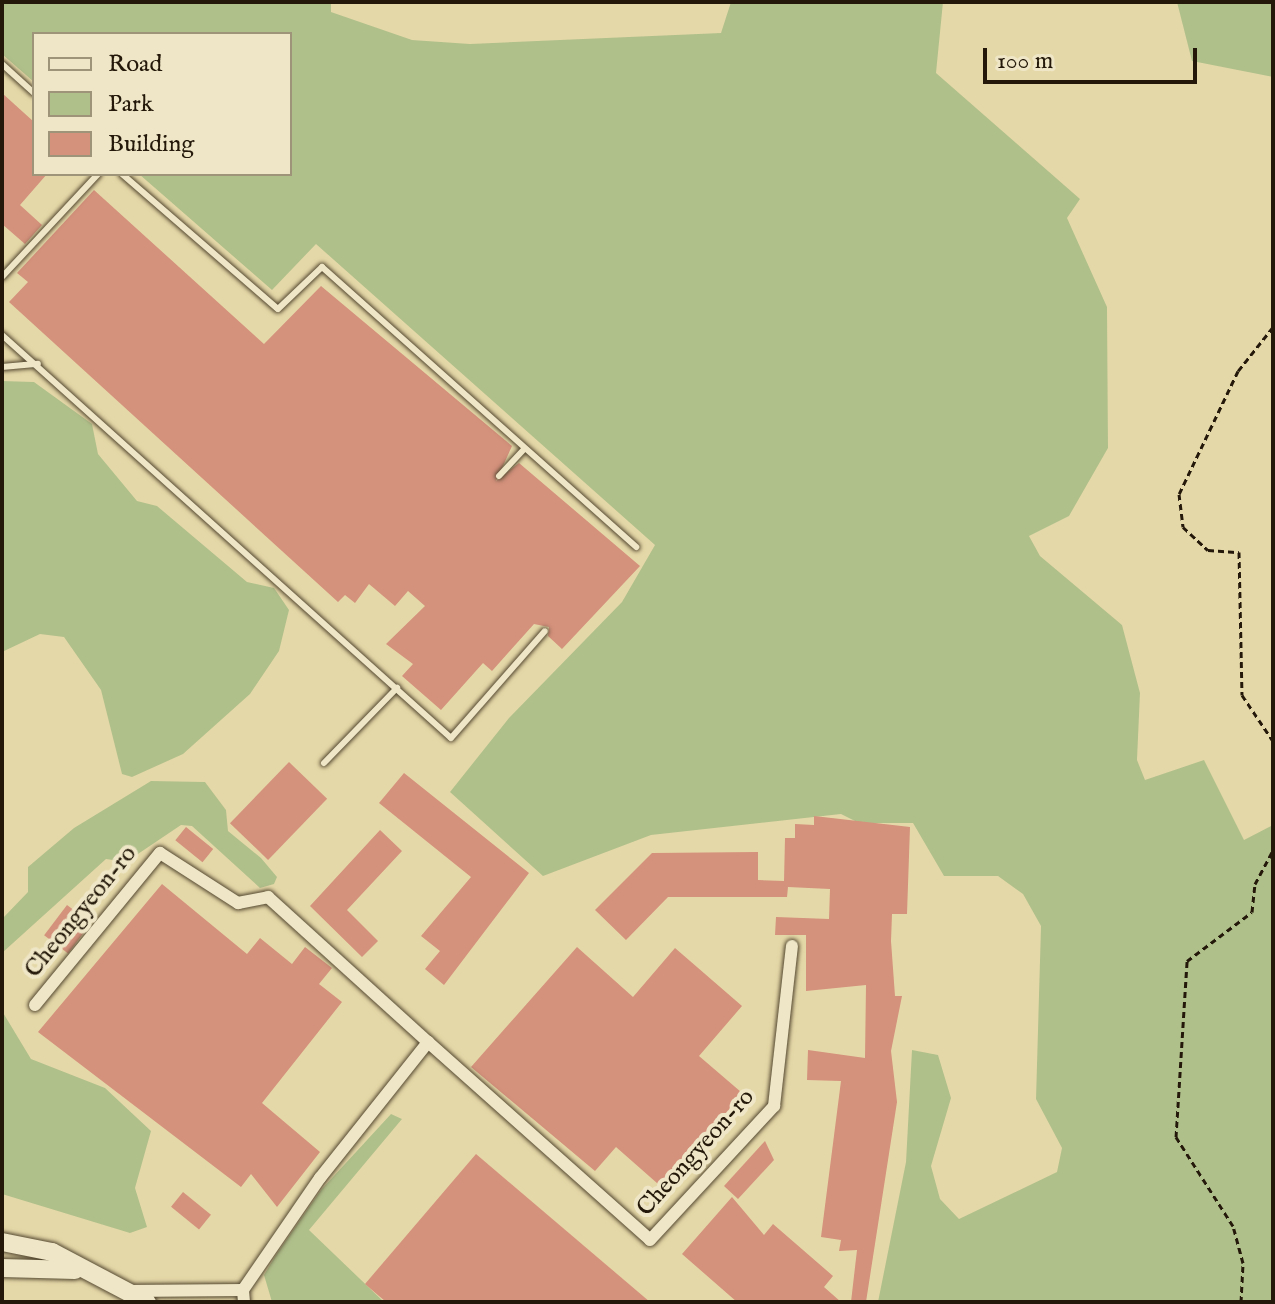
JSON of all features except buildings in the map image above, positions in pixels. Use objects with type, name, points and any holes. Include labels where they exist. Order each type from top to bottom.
[{"type":"main road","points":[[2,1242],[52,1252],[147,1302]]},
{"type":"main road","points":[[2,1268],[70,1268],[116,1286]]},
{"type":"street","name":"Cheongyeon-ro","points":[[35,1005],[160,853],[238,903],[268,897],[650,1240],[774,1106],[792,946]]},
{"type":"street","points":[[116,1286],[244,1296],[428,1042]]},
{"type":"lane","points":[[2,64],[32,91]]},
{"type":"lane","points":[[2,277],[96,176]]},
{"type":"lane","points":[[124,176],[278,309],[322,267],[636,547]]},
{"type":"lane","points":[[3,333],[451,738],[545,631]]},
{"type":"lane","points":[[2,367],[38,364]]},
{"type":"lane","points":[[499,476],[524,449]]},
{"type":"lane","points":[[324,763],[397,688]]},
{"type":"path","points":[[1273,327],[1238,371],[1179,494],[1183,527],[1208,550],[1239,552],[1242,695],[1273,741]]},
{"type":"path","points":[[1241,1302],[1243,1263],[1233,1226],[1176,1137],[1187,961],[1252,912],[1255,884],[1273,850]]},
{"type":"green space","points":[[2,2],[331,2],[331,12],[412,40],[470,44],[721,33],[731,2],[943,2],[936,73],[1080,199],[1067,218],[1107,307],[1108,448],[1069,516],[1029,536],[1040,556],[1122,625],[1140,693],[1137,760],[1145,780],[1204,760],[1244,840],[1273,825],[1273,1302],[878,1302],[906,1162],[912,1050],[938,1055],[951,1098],[931,1166],[940,1199],[959,1219],[1057,1172],[1062,1148],[1036,1099],[1041,926],[1023,894],[998,876],[944,876],[913,823],[859,823],[841,814],[651,835],[543,876],[450,792],[509,718],[622,602],[655,545],[316,244],[272,290],[141,176],[292,176],[292,32],[32,32],[32,80],[2,54]]},
{"type":"green space","points":[[1177,2],[1273,2],[1273,77],[1192,61]]},
{"type":"green space","points":[[2,381],[34,382],[92,424],[98,454],[137,501],[157,506],[247,582],[274,588],[289,610],[279,651],[250,694],[183,754],[132,777],[122,774],[101,690],[64,637],[40,634],[2,652]]},
{"type":"green space","points":[[151,781],[205,782],[226,810],[228,831],[261,858],[277,877],[274,884],[260,888],[192,826],[181,825],[126,862],[106,859],[2,953],[2,919],[28,892],[28,867],[74,828]]},
{"type":"green space","points":[[2,1011],[31,1059],[105,1088],[151,1131],[135,1188],[147,1227],[130,1233],[2,1194]]},
{"type":"green space","points":[[391,1114],[402,1119],[309,1230],[384,1302],[272,1302],[264,1275],[276,1255],[321,1190]]}]
